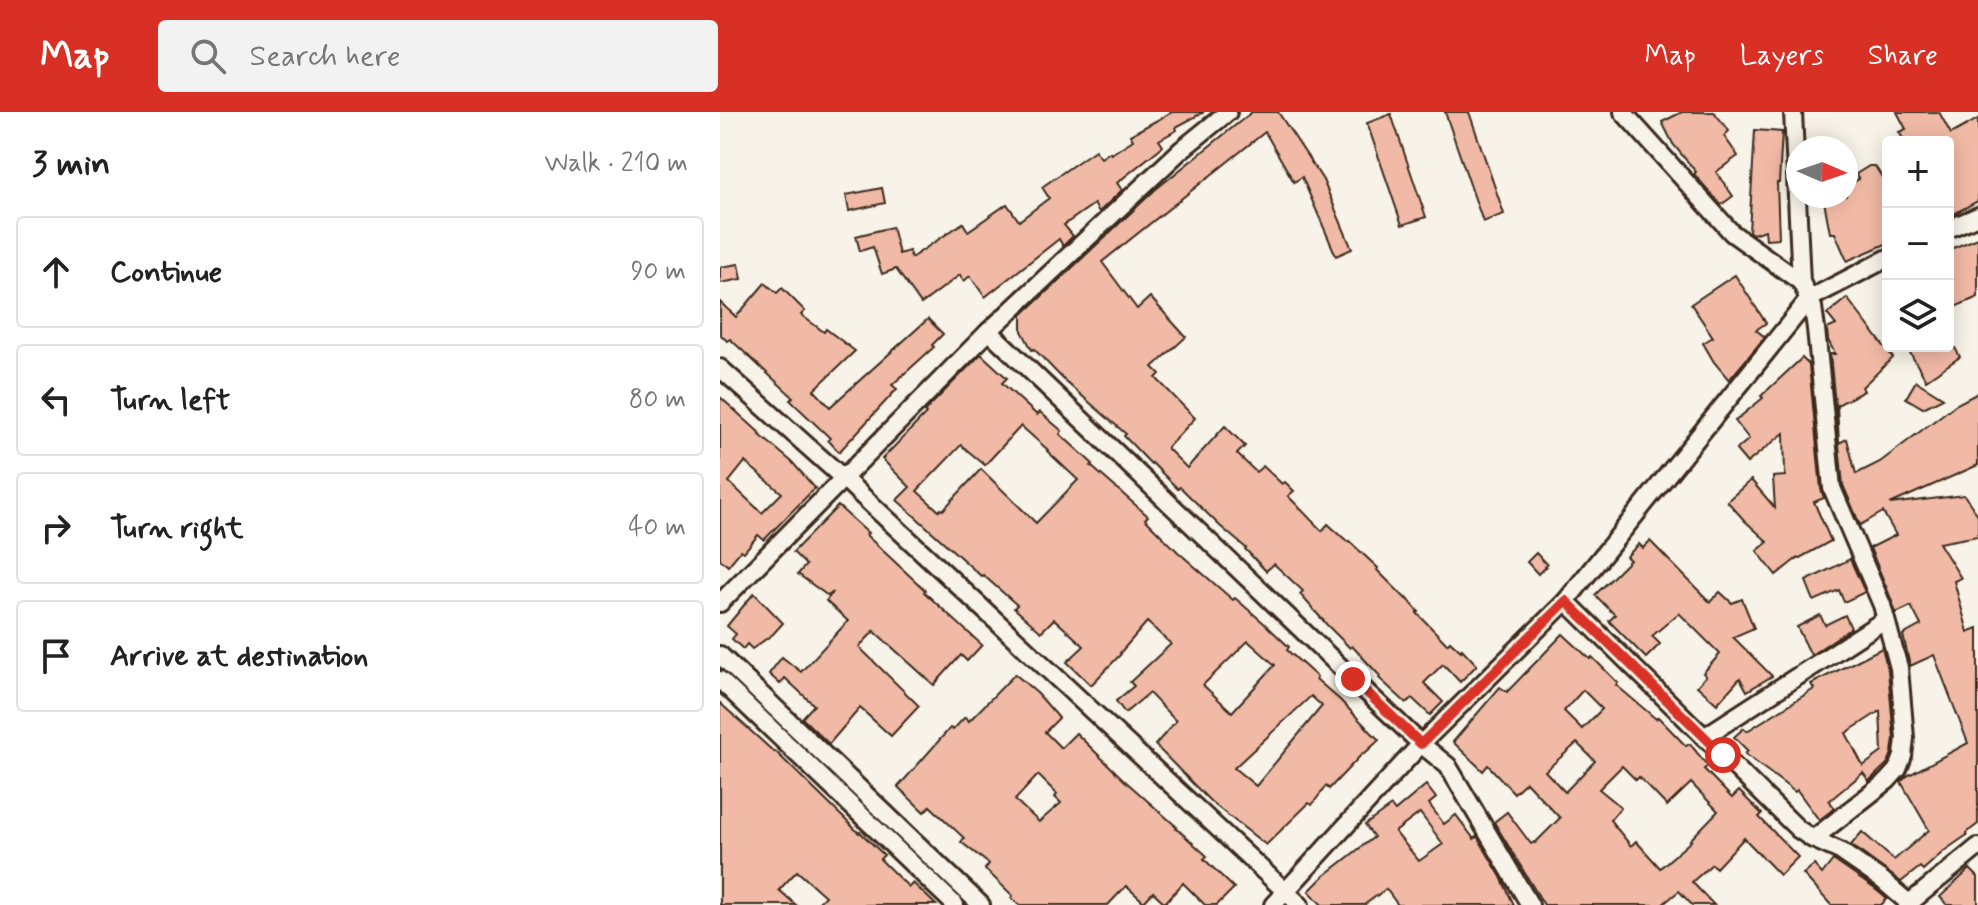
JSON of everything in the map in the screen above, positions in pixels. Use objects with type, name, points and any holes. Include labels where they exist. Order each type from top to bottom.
[{"type":"street","points":[[720,603],[989,331],[1181,150],[1228,112]]},
{"type":"street","points":[[1623,112],[1732,233],[1801,282]]},
{"type":"street","points":[[1793,112],[1801,282],[1813,307],[1832,488],[1886,619],[1899,668],[1905,738],[1898,769],[1813,839]]},
{"type":"street","points":[[1954,226],[1978,216]]},
{"type":"street","points":[[1273,905],[1421,744],[1566,601],[1809,299],[1882,261]]},
{"type":"street","points":[[989,331],[1421,744],[1448,766],[1530,905]]},
{"type":"street","points":[[720,368],[842,477],[1300,905]]},
{"type":"street","points":[[1566,601],[1798,829],[1840,851],[1882,880],[1909,905],[1978,847]]},
{"type":"street","points":[[1704,737],[1886,619]]},
{"type":"street","points":[[720,655],[981,905]]},
{"type":"street","points":[[720,680],[955,905]]},
{"type":"building","points":[[1172,112],[1204,112],[1159,140],[1163,146],[1117,183],[1122,190],[1099,212],[1094,204],[1064,225],[1073,236],[1063,246],[1059,239],[985,297],[970,276],[964,281],[960,275],[921,304],[896,269],[882,274],[873,247],[860,251],[856,236],[892,227],[899,254],[909,251],[911,258],[963,223],[968,231],[1007,204],[1019,221],[1049,198],[1042,187],[1095,150],[1101,158],[1111,154],[1133,140],[1130,135]]},
{"type":"building","points":[[1252,112],[1278,112],[1323,180],[1352,249],[1336,256],[1302,177],[1294,182],[1265,132],[1102,262],[1137,309],[1150,297],[1186,337],[1153,367],[1160,374],[1156,378],[1195,418],[1167,448],[1187,468],[1225,426],[1245,446],[1237,454],[1256,472],[1263,466],[1282,484],[1285,482],[1294,491],[1288,496],[1322,531],[1328,524],[1349,541],[1407,598],[1447,644],[1450,641],[1462,649],[1477,665],[1460,682],[1443,664],[1424,683],[1443,702],[1430,715],[1412,698],[1406,703],[1379,678],[1352,646],[1350,648],[1327,625],[1300,594],[1303,591],[1274,564],[1266,571],[1246,548],[1151,464],[1124,436],[1126,434],[1032,350],[1022,331],[1022,315],[1156,189]]},
{"type":"building","points":[[1445,112],[1469,112],[1504,214],[1483,222]]},
{"type":"building","points":[[1682,112],[1714,112],[1729,131],[1724,136],[1738,156],[1716,172],[1733,196],[1721,205],[1694,174],[1696,172],[1673,144],[1662,122]]},
{"type":"building","points":[[1897,112],[1939,112],[1951,134],[1978,119],[1978,201],[1954,214],[1954,136],[1901,136],[1899,132],[1906,129]]},
{"type":"building","points":[[1391,114],[1426,217],[1402,225],[1367,123]]},
{"type":"building","points":[[1755,130],[1782,132],[1777,183],[1779,238],[1766,239],[1765,230],[1753,234],[1749,232]]},
{"type":"building","points":[[1875,166],[1882,177],[1882,246],[1847,261],[1835,233],[1830,233],[1825,208],[1858,208],[1858,173]]},
{"type":"building","points":[[882,188],[885,203],[849,211],[846,195]]},
{"type":"building","points":[[1978,238],[1978,297],[1954,307],[1954,280],[1954,248]]},
{"type":"building","points":[[739,264],[742,279],[720,283],[720,267]]},
{"type":"building","points":[[1735,275],[1766,323],[1756,330],[1765,337],[1729,380],[1703,343],[1713,337],[1691,304]]},
{"type":"building","points":[[765,283],[777,293],[782,288],[805,311],[801,315],[855,351],[814,390],[830,407],[928,319],[943,334],[932,345],[934,347],[892,385],[897,389],[839,452],[828,440],[830,438],[790,400],[793,397],[730,339],[727,341],[720,334],[720,302],[736,317]]},
{"type":"building","points":[[1847,298],[1882,344],[1882,352],[1888,352],[1893,358],[1862,387],[1864,391],[1837,405],[1839,443],[1847,439],[1856,474],[1880,462],[1955,405],[1978,393],[1978,465],[1890,504],[1964,495],[1978,515],[1978,536],[1939,543],[1961,578],[1954,581],[1968,632],[1978,628],[1978,824],[1923,870],[1920,867],[1901,882],[1851,845],[1862,832],[1894,860],[1929,830],[1901,782],[1968,743],[1934,655],[1910,666],[1903,635],[1921,625],[1911,606],[1896,613],[1870,548],[1896,535],[1883,512],[1860,525],[1843,485],[1830,354],[1835,354],[1828,340],[1827,329],[1836,325],[1827,314]]},
{"type":"building","points":[[1954,346],[1960,357],[1926,380],[1910,352],[1954,352]]},
{"type":"building","points":[[981,354],[1007,378],[1002,383],[1037,415],[1040,412],[1062,431],[1060,434],[1148,516],[1145,519],[1178,552],[1265,624],[1289,647],[1287,650],[1379,740],[1266,845],[1211,802],[1155,745],[1176,721],[1149,693],[1125,713],[1116,701],[1134,686],[1130,682],[1171,644],[1147,622],[1091,685],[1067,662],[1084,646],[1054,619],[1041,632],[1014,608],[1017,605],[897,500],[910,487],[882,459],[926,414],[924,412]],"holes":[[[1021,426],[1078,480],[1036,523],[981,469],[943,510],[939,511],[917,491],[961,445],[985,465]],[[1248,641],[1275,665],[1232,712],[1203,685]],[[1311,696],[1322,706],[1256,786],[1234,768]]]},
{"type":"building","points":[[1802,358],[1809,365],[1824,498],[1814,502],[1831,541],[1796,559],[1776,575],[1757,551],[1768,542],[1727,501],[1751,480],[1775,508],[1773,477],[1785,476],[1784,433],[1747,463],[1736,450],[1749,439],[1735,421],[1763,398],[1761,396]]},
{"type":"building","points":[[1916,381],[1943,398],[1923,408],[1906,398]]},
{"type":"building","points":[[720,397],[792,462],[815,488],[764,540],[758,535],[728,566],[720,559]],"holes":[[[745,462],[782,493],[762,513],[729,482]]]},
{"type":"building","points":[[838,506],[982,645],[967,661],[961,655],[934,685],[874,631],[859,647],[919,706],[891,736],[860,708],[829,744],[802,718],[814,705],[785,678],[780,684],[769,674],[782,657],[801,672],[848,621],[826,601],[833,592],[828,596],[798,574],[806,565],[793,552]]},
{"type":"building","points":[[1650,541],[1710,602],[1720,592],[1732,603],[1742,599],[1754,628],[1733,637],[1772,676],[1747,691],[1740,678],[1717,704],[1697,686],[1706,676],[1703,673],[1720,654],[1679,613],[1652,636],[1660,644],[1646,658],[1609,621],[1615,615],[1595,595],[1630,560],[1626,557],[1639,544],[1643,548]]},
{"type":"building","points":[[1536,553],[1547,565],[1538,574],[1527,562]]},
{"type":"building","points":[[1850,559],[1865,592],[1844,602],[1839,590],[1814,601],[1806,581]]},
{"type":"building","points":[[754,593],[783,623],[752,649],[747,644],[743,649],[732,639],[736,634],[727,626]]},
{"type":"building","points":[[1820,615],[1825,625],[1845,615],[1851,628],[1811,655],[1797,627]]},
{"type":"building","points":[[1563,634],[1590,659],[1592,657],[1618,683],[1616,685],[1656,719],[1658,717],[1686,746],[1690,744],[1708,766],[1704,769],[1732,798],[1739,791],[1762,814],[1759,817],[1798,857],[1780,875],[1744,838],[1716,868],[1712,864],[1692,882],[1714,905],[1692,905],[1679,891],[1662,905],[1544,905],[1494,822],[1507,812],[1531,844],[1560,818],[1526,782],[1514,793],[1488,765],[1483,771],[1453,742],[1500,687],[1507,692]],"holes":[[[1583,690],[1602,709],[1582,729],[1564,711]],[[1577,743],[1595,761],[1565,792],[1545,771]],[[1622,766],[1636,780],[1639,777],[1667,806],[1691,783],[1718,811],[1691,841],[1660,868],[1636,841],[1631,846],[1610,820],[1621,807],[1599,789]]]},
{"type":"building","points":[[1882,648],[1888,670],[1894,738],[1888,763],[1869,781],[1863,773],[1829,801],[1835,808],[1819,820],[1797,790],[1795,792],[1745,754],[1748,751],[1734,737],[1744,728],[1747,731],[1814,689],[1811,684]],"holes":[[[1880,711],[1882,752],[1863,766],[1846,733]]]},
{"type":"building","points":[[1015,674],[1059,718],[1045,732],[1061,748],[1076,733],[1207,856],[1204,859],[1234,888],[1217,905],[1205,905],[1183,883],[1165,903],[1153,892],[1144,902],[1126,886],[1108,905],[1020,905],[985,869],[989,864],[961,842],[964,838],[930,806],[924,812],[898,787],[950,728],[953,730],[965,717],[969,721]],"holes":[[[1038,775],[1057,794],[1055,797],[1061,803],[1039,822],[1015,800]]]},
{"type":"building","points":[[720,703],[884,855],[880,859],[898,877],[909,887],[913,883],[936,905],[816,905],[825,896],[797,871],[779,890],[796,905],[720,905]]},
{"type":"building","points":[[1426,785],[1436,798],[1429,804],[1444,824],[1456,815],[1474,839],[1477,836],[1514,905],[1398,905],[1386,889],[1364,905],[1322,905],[1309,891],[1374,837],[1365,825],[1391,806],[1395,811]],"holes":[[[1420,813],[1443,844],[1419,861],[1395,832]]]},
{"type":"building","points":[[1833,860],[1887,899],[1881,905],[1831,905],[1803,874],[1814,865],[1822,874]]},
{"type":"building","points":[[1970,869],[1978,877],[1978,905],[1947,905],[1940,897]]},
{"type":"route","points":[[1353,679],[1421,744],[1566,601],[1723,755]]}]
